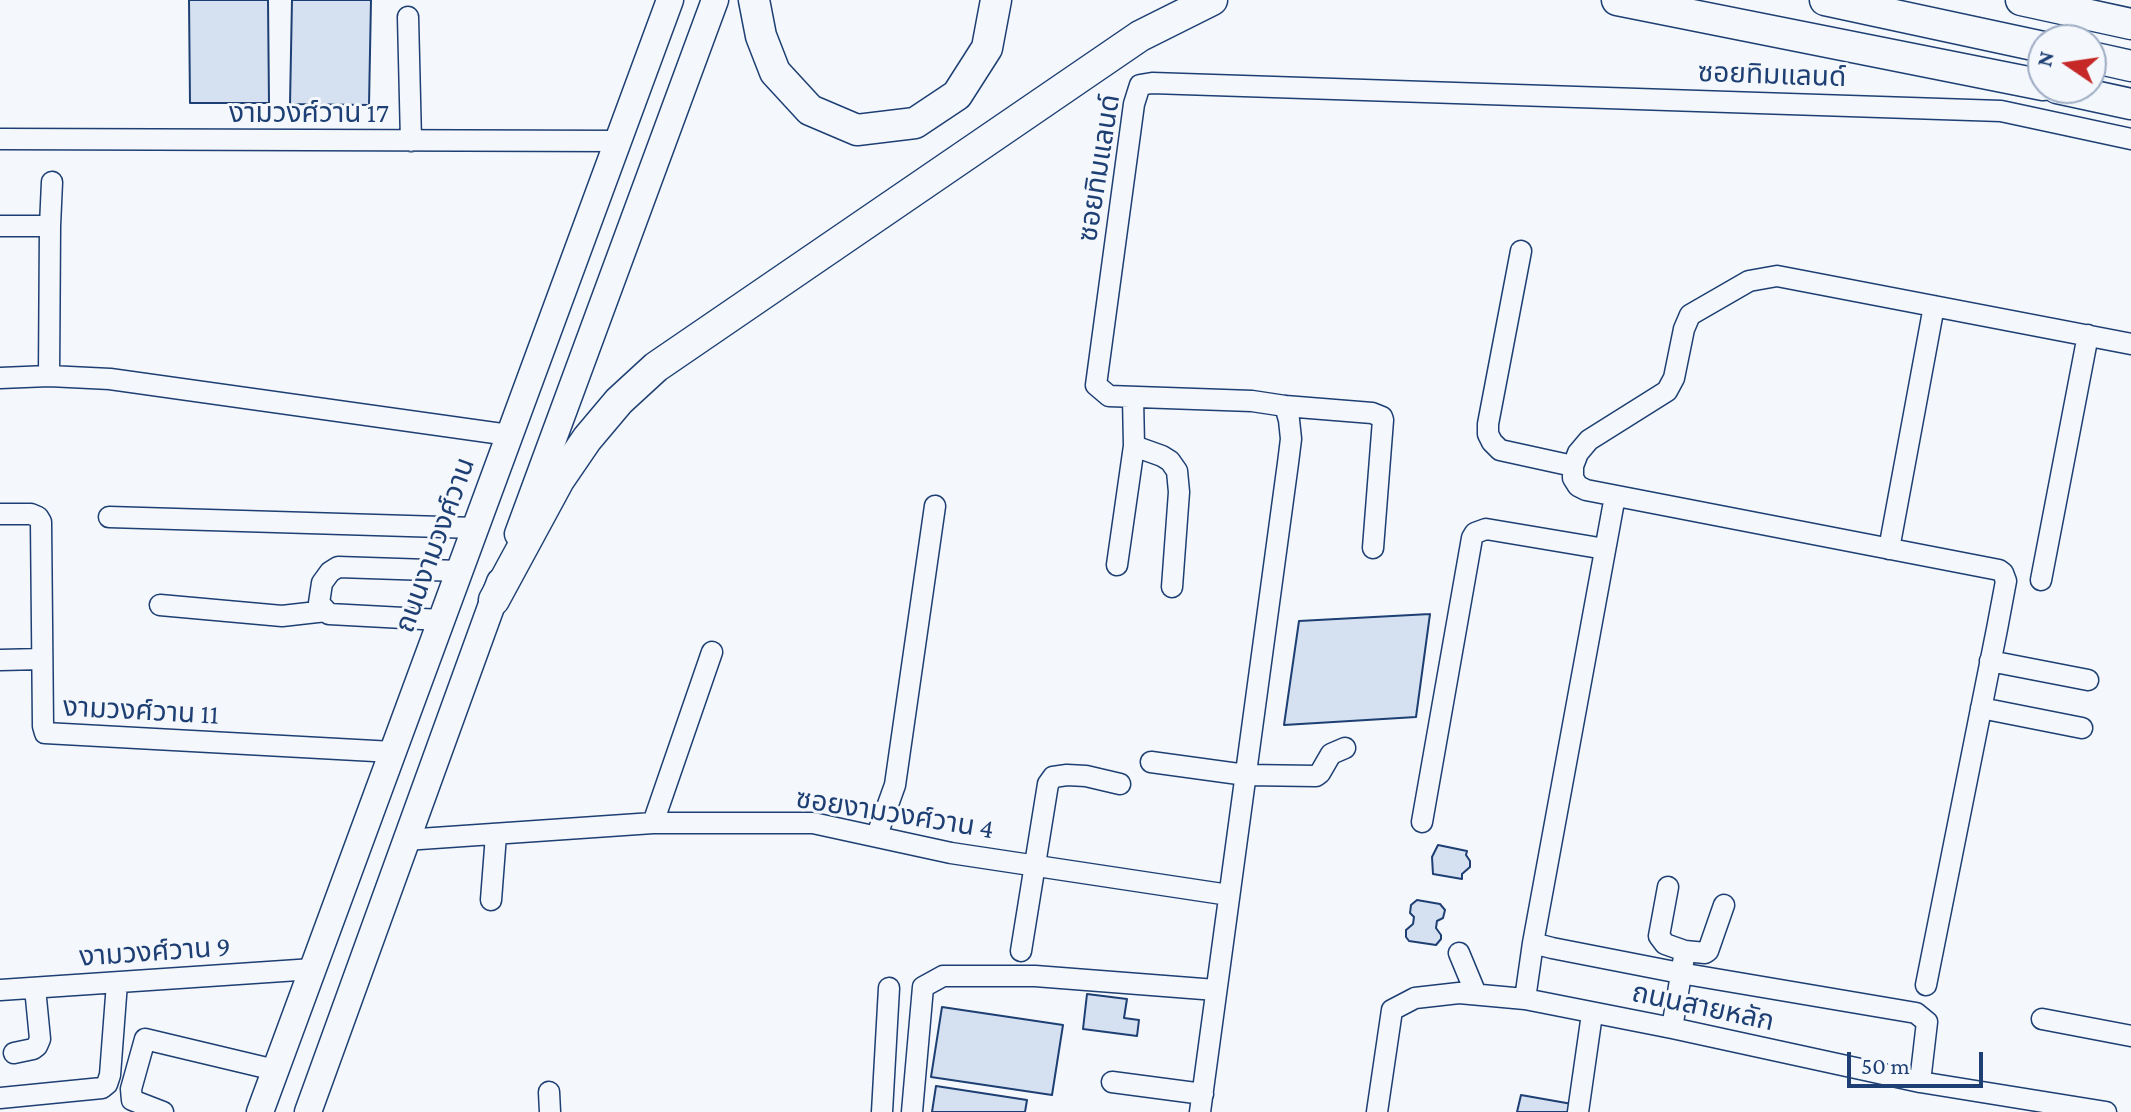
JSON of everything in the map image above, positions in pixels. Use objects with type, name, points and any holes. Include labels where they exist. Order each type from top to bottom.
[{"type":"highway","points":[[754,0],[761,36],[775,72],[810,110],[857,130],[915,123],[957,95],[987,48],[996,0]]},
{"type":"highway","points":[[494,600],[559,480],[587,439],[619,401],[656,367],[1140,36],[1212,0]]},
{"type":"highway","points":[[1617,0],[2027,81]]},
{"type":"highway","points":[[1825,0],[2027,44]]},
{"type":"highway","points":[[2021,0],[2131,24]]},
{"type":"highway","points":[[2107,61],[2131,66]]},
{"type":"highway","points":[[2107,99],[2131,104]]},
{"type":"main road","name":"ถนนงามวงศ์วาน","points":[[260,1112],[670,0]]},
{"type":"main road","points":[[308,1112],[715,0]]},
{"type":"street","points":[[408,17],[411,141]]},
{"type":"street","points":[[2012,78],[2001,111],[2131,139]]},
{"type":"street","name":"ซอยทิมแลนด์","points":[[1373,548],[1382,417],[1372,413],[1252,401],[1109,396],[1096,385],[1134,104],[1140,85],[1168,83],[2001,111]]},
{"type":"street","name":"งามวงศ์วาน 17","points":[[0,139],[617,141]]},
{"type":"street","points":[[49,376],[52,182]]},
{"type":"street","points":[[0,226],[50,226]]},
{"type":"street","points":[[1521,251],[1488,434],[1500,450],[1573,466]]},
{"type":"street","points":[[1926,985],[2006,581],[2003,573],[1586,490],[1578,486],[1573,478],[1573,466],[1578,453],[1589,440],[1667,391],[1674,378],[1690,315],[1749,281],[1777,276],[2131,344]]},
{"type":"street","points":[[1889,549],[1934,306]]},
{"type":"street","points":[[2041,580],[2088,335]]},
{"type":"street","points":[[0,378],[49,376],[110,379],[509,435]]},
{"type":"street","points":[[1117,565],[1134,446],[1133,398]]},
{"type":"street","points":[[1112,1082],[1201,1103],[1291,439],[1285,406]]},
{"type":"street","points":[[1134,446],[1162,456],[1177,471],[1179,492],[1172,587]]},
{"type":"street","points":[[1525,999],[1615,496]]},
{"type":"street","points":[[877,835],[895,785],[935,506]]},
{"type":"street","name":"งามวงศ์วาน 11","points":[[0,514],[31,514],[41,522],[45,733],[393,752]]},
{"type":"street","points":[[109,517],[475,528]]},
{"type":"street","points":[[1422,822],[1475,533],[1486,529],[1605,549]]},
{"type":"street","points":[[441,620],[329,614],[319,603],[322,583],[338,567],[459,571]]},
{"type":"street","points":[[160,605],[282,616],[326,611]]},
{"type":"street","points":[[653,823],[712,652]]},
{"type":"street","points":[[0,660],[42,659]]},
{"type":"street","points":[[1990,661],[2088,680]]},
{"type":"street","points":[[1981,708],[2082,728]]},
{"type":"street","points":[[1151,762],[1246,775],[1316,776],[1331,754],[1345,748]]},
{"type":"street","points":[[1021,951],[1046,790],[1053,777],[1086,776],[1120,784]]},
{"type":"street","name":"ซอยงามวงศ์วาน 4","points":[[405,840],[653,823],[813,823],[951,853],[1229,895]]},
{"type":"street","points":[[491,900],[496,835]]},
{"type":"street","points":[[1668,887],[1660,941],[1685,951],[1708,951],[1724,905]]},
{"type":"street","points":[[1533,943],[1680,973],[1916,1013],[1927,1022],[1920,1082]]},
{"type":"street","points":[[1672,1028],[1685,951]]},
{"type":"street","points":[[1459,953],[1476,994]]},
{"type":"street","name":"งามวงศ์วาน 9","points":[[0,990],[313,969]]},
{"type":"street","points":[[912,1112],[923,987],[943,976],[1035,976],[1216,990]]},
{"type":"street","points":[[0,1098],[102,1088],[107,1084],[117,983]]},
{"type":"street","points":[[14,1053],[33,1049],[40,1039],[35,988]]},
{"type":"street","points":[[882,1112],[889,988]]},
{"type":"street","name":"ถนนสายหลัก","points":[[1377,1112],[1392,1010],[1415,998],[1459,993],[1525,999],[1672,1028],[2023,1105],[2106,1112]]},
{"type":"street","points":[[1578,1112],[1592,1014]]},
{"type":"street","points":[[2042,1019],[2131,1036]]},
{"type":"street","points":[[113,1033],[275,1070]]},
{"type":"street","points":[[145,1039],[131,1089],[132,1100],[163,1112]]},
{"type":"building","points":[[189,0],[268,0],[269,103],[190,103]]},
{"type":"building","points":[[292,0],[371,0],[369,105],[290,104]]},
{"type":"building","points":[[1430,614],[1416,717],[1284,725],[1299,621]]},
{"type":"building","points":[[1438,845],[1467,851],[1470,867],[1462,874],[1462,879],[1433,874],[1432,857]]},
{"type":"building","points":[[1417,900],[1440,904],[1445,910],[1443,918],[1437,921],[1436,928],[1441,939],[1436,945],[1409,941],[1406,937],[1406,930],[1413,924],[1411,905]]},
{"type":"building","points":[[1087,994],[1127,999],[1124,1018],[1139,1020],[1137,1036],[1083,1029]]},
{"type":"building","points":[[942,1007],[1063,1025],[1052,1095],[931,1077]]},
{"type":"building","points":[[936,1086],[1027,1100],[1025,1112],[932,1112]]},
{"type":"building","points":[[1521,1095],[1572,1104],[1570,1112],[1517,1112]]}]
